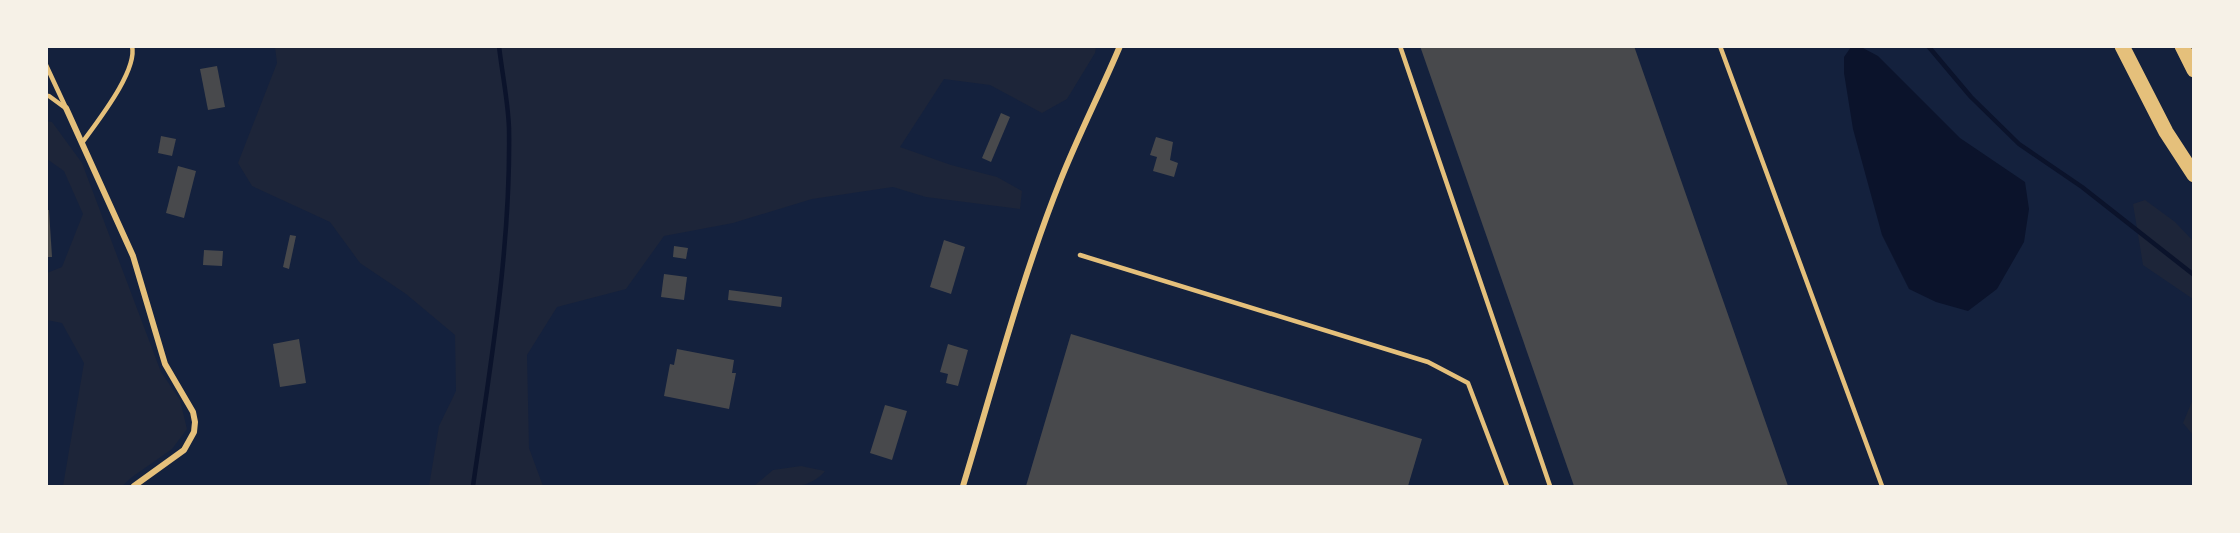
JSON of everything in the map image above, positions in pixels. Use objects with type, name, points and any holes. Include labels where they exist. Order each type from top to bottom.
[{"type":"main road","points":[[2122,46],[2166,132],[2193,175]]},
{"type":"main road","points":[[2182,46],[2193,70]]},
{"type":"street","points":[[963,486],[1043,226],[1079,136],[1095,106],[1120,46]]},
{"type":"street","points":[[66,108],[133,256],[165,364],[193,412],[195,422],[194,432],[184,450],[134,486]]},
{"type":"lane","points":[[82,143],[116,93],[132,63],[134,53],[132,46]]},
{"type":"lane","points":[[1400,46],[1550,486]]},
{"type":"lane","points":[[1720,46],[1882,486]]},
{"type":"lane","points":[[46,65],[66,108]]},
{"type":"lane","points":[[46,96],[66,108]]},
{"type":"lane","points":[[1080,255],[1428,362],[1468,383],[1507,486]]},
{"type":"shaded area","points":[[275,46],[1096,47],[1095,53],[1067,99],[1042,113],[990,85],[944,79],[900,147],[951,165],[997,177],[1022,191],[1020,209],[926,197],[893,187],[812,199],[733,223],[664,236],[626,289],[557,307],[527,355],[529,448],[543,486],[429,486],[439,426],[456,391],[455,335],[406,294],[360,263],[330,222],[252,186],[238,163],[277,63]]},
{"type":"shaded area","points":[[1851,47],[1861,47],[1878,56],[1960,138],[2025,182],[2029,209],[2024,242],[1997,289],[1968,311],[1936,302],[1909,289],[1882,235],[1853,129],[1844,73],[1844,57]]},
{"type":"shaded area","points":[[46,121],[52,122],[82,163],[161,372],[180,400],[187,429],[172,449],[122,486],[63,486],[84,363],[62,323],[47,320],[47,273],[62,267],[83,214],[64,171],[47,159]]},
{"type":"shaded area","points":[[2145,200],[2175,222],[2193,241],[2193,299],[2143,265],[2133,204]]},
{"type":"shaded area","points":[[2193,399],[2193,435],[2183,423]]},
{"type":"shaded area","points":[[801,466],[825,471],[810,482],[792,487],[754,486],[773,470]]},
{"type":"building","points":[[1420,46],[1634,46],[1788,486],[1574,486]]},
{"type":"building","points":[[217,66],[225,107],[208,110],[200,69]]},
{"type":"building","points":[[1001,113],[1010,117],[991,162],[982,158]]},
{"type":"building","points":[[161,136],[176,139],[172,156],[158,153]]},
{"type":"building","points":[[1156,137],[1173,142],[1170,160],[1178,163],[1174,177],[1153,171],[1157,157],[1150,155]]},
{"type":"building","points":[[178,166],[196,171],[184,218],[166,213]]},
{"type":"building","points":[[46,210],[49,210],[52,257],[46,257]]},
{"type":"building","points":[[290,235],[296,236],[289,269],[283,267]]},
{"type":"building","points":[[944,240],[965,247],[951,294],[930,287]]},
{"type":"building","points":[[674,246],[688,248],[686,259],[673,257]]},
{"type":"building","points":[[204,250],[223,251],[222,266],[203,265]]},
{"type":"building","points":[[664,274],[687,277],[684,300],[661,297]]},
{"type":"building","points":[[729,290],[782,297],[781,307],[728,300]]},
{"type":"building","points":[[1071,334],[1422,439],[1408,486],[1026,486]]},
{"type":"building","points":[[299,339],[306,383],[280,387],[273,344]]},
{"type":"building","points":[[948,344],[968,350],[958,386],[946,383],[948,374],[940,372]]},
{"type":"building","points":[[677,349],[734,360],[732,373],[736,373],[729,409],[664,396],[670,364],[674,365]]},
{"type":"building","points":[[885,405],[907,411],[892,460],[870,453]]},
{"type":"waterway","points":[[473,486],[498,308],[507,218],[509,128],[499,46]]},
{"type":"waterway","points":[[1928,46],[1971,97],[2019,144],[2082,187],[2194,275]]}]
